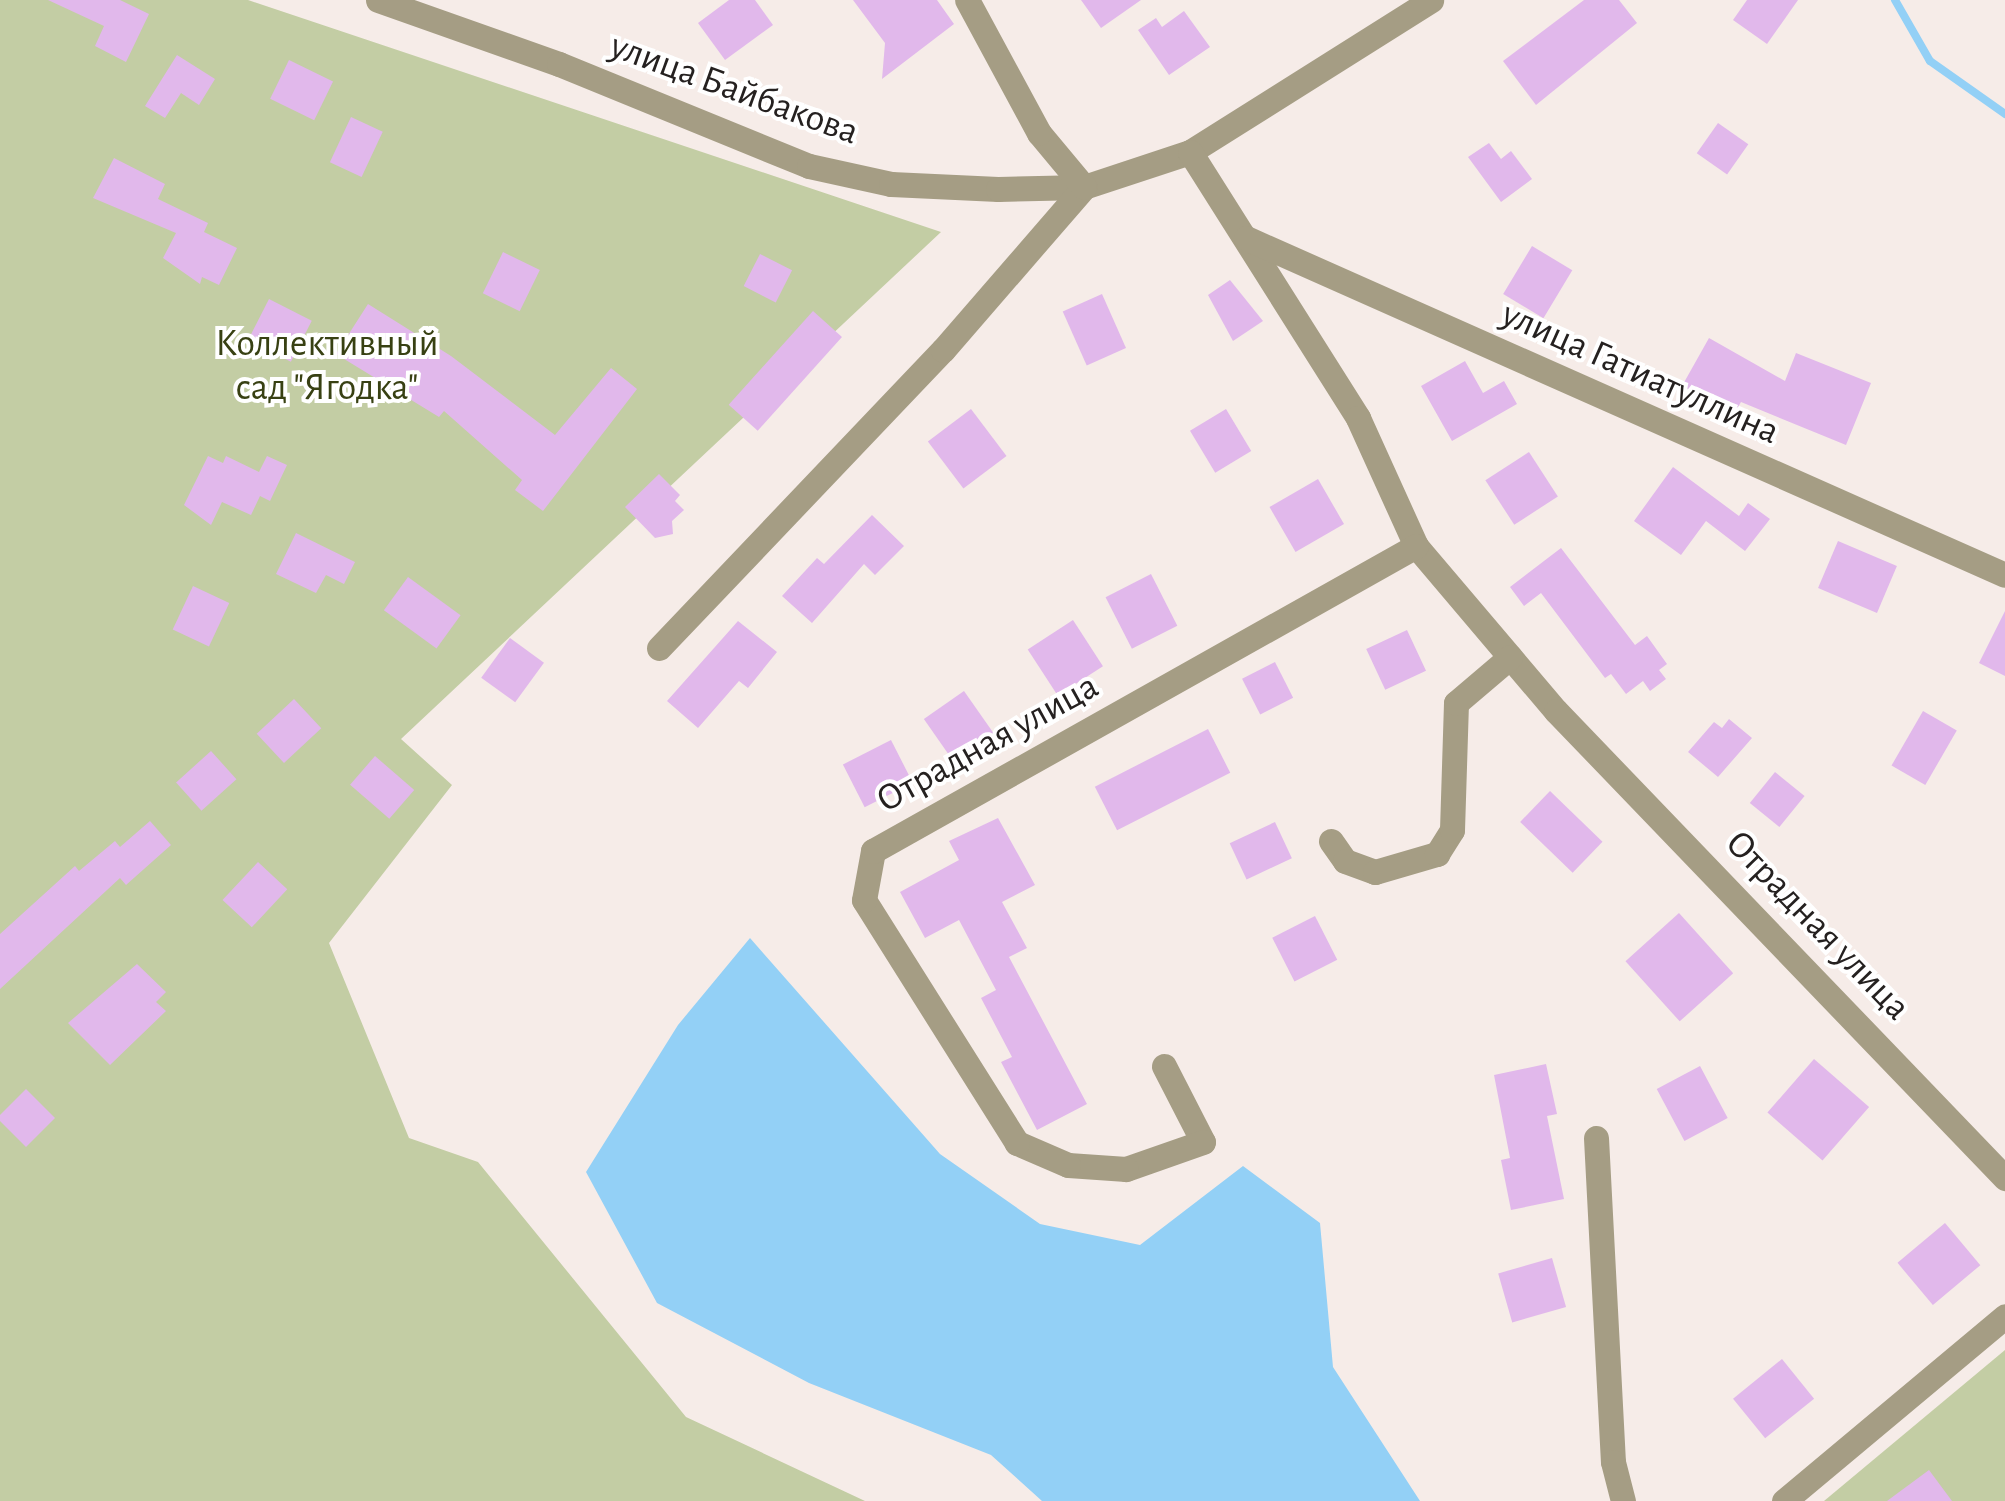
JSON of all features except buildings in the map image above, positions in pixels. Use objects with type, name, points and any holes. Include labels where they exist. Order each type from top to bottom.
[{"type":"street","name":"улица Байбакова","points":[[378,0],[559,64],[810,166],[891,184],[1084,187],[1190,152],[1431,0]]},
{"type":"street","points":[[659,648],[943,350],[1084,187],[1039,133],[966,0]]},
{"type":"street","name":"Отрадная улица","points":[[1190,152],[1358,418],[1416,546],[1510,657],[2005,1178]]},
{"type":"street","name":"улица Гатиатуллина","points":[[1246,238],[2005,575]]},
{"type":"street","name":"Отрадная улица","points":[[1164,1066],[1203,1142],[1126,1169],[1068,1165],[1017,1143],[864,900],[873,852],[1416,546]]},
{"type":"street","points":[[1331,840],[1345,861],[1375,872],[1436,854],[1452,830],[1456,703],[1510,657]]},
{"type":"street","points":[[1596,1138],[1612,1462],[1623,1501]]},
{"type":"street","points":[[1784,1501],[2005,1316]]},
{"type":"green space","name":"Коллективный сад \"Ягодка\"","points":[[0,0],[248,0],[941,232],[401,739],[452,785],[329,943],[409,1138],[478,1162],[686,1417],[865,1501],[0,1501]]},
{"type":"green space","points":[[2005,1350],[2005,1501],[1824,1501]]},
{"type":"water","points":[[750,938],[940,1154],[1040,1224],[1140,1245],[1243,1166],[1320,1223],[1333,1367],[1420,1501],[1042,1501],[991,1455],[809,1383],[657,1303],[586,1172],[678,1025]]},
{"type":"waterway","points":[[1895,0],[1930,61],[2005,114]]}]
